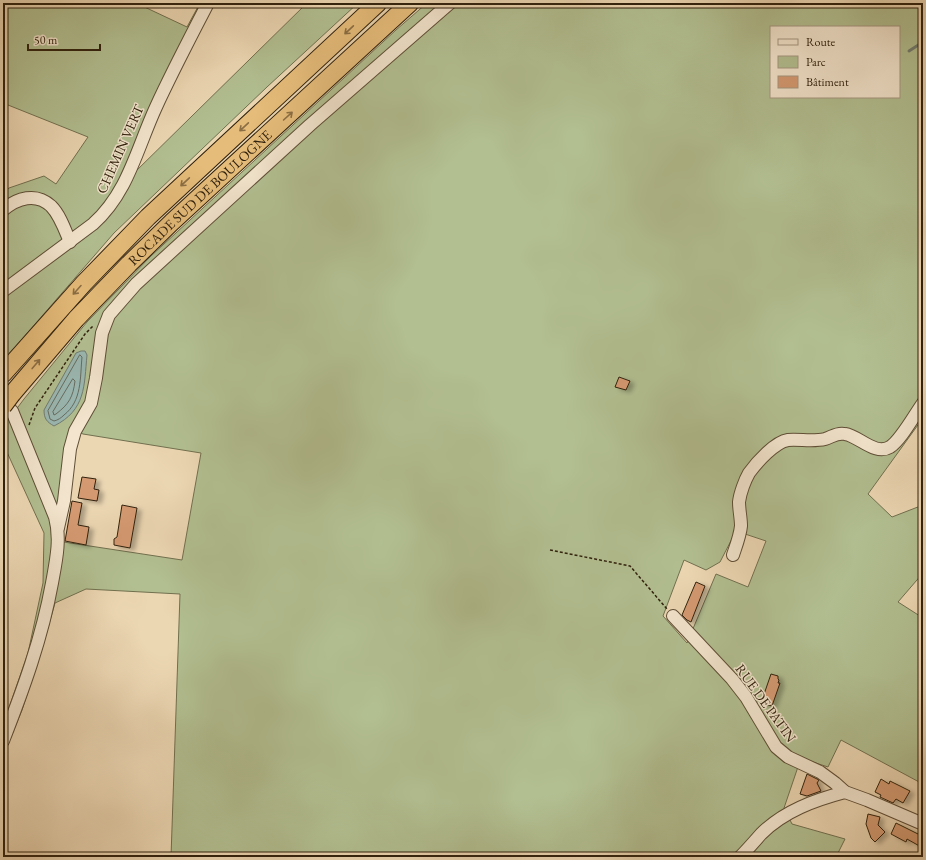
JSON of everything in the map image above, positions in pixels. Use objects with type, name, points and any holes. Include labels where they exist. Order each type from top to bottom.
[{"type":"highway","name":"ROCADE SUD DE BOULOGNE","points":[[3,374],[84,283],[142,223],[378,3]]},
{"type":"highway","name":"ROCADE SUD DE BOULOGNE","points":[[8,405],[76,318],[129,264],[172,222],[410,3]]},
{"type":"street","name":"CHEMIN VERT","points":[[3,291],[70,242],[102,216],[110,207],[121,190],[156,107],[208,3]]},
{"type":"street","points":[[3,741],[30,671],[49,599],[57,555],[58,528],[64,501],[70,449],[75,431],[90,403],[95,383],[102,333],[109,315],[136,284],[310,125],[450,3]]},
{"type":"street","points":[[3,210],[9,204],[26,198],[43,200],[56,212],[70,242]]},
{"type":"street","points":[[733,555],[739,540],[741,526],[739,500],[743,488],[749,474],[761,459],[776,446],[787,440],[825,439],[837,434],[846,434],[876,448],[884,449],[890,447],[899,438],[923,403]]},
{"type":"street","points":[[8,405],[53,511],[58,528]]},
{"type":"street","name":"RUE DE PATIN","points":[[673,616],[732,679],[746,697],[776,747],[788,757],[820,772],[846,792],[923,824]]},
{"type":"street","points":[[740,857],[761,834],[789,813],[810,802],[846,792]]},
{"type":"path","points":[[24,440],[35,408],[85,334],[96,323],[109,315]]},
{"type":"path","points":[[550,550],[630,566],[673,616]]},
{"type":"green space","points":[[3,3],[136,3],[187,27],[200,3],[211,3],[158,110],[134,173],[307,3],[358,3],[267,87],[114,233],[3,361],[3,193],[9,188],[44,176],[56,184],[88,137],[3,103]]},
{"type":"green space","points":[[427,3],[923,3],[923,418],[868,494],[892,517],[923,505],[923,573],[898,602],[923,618],[923,781],[921,783],[841,740],[828,767],[801,758],[784,808],[792,824],[845,839],[836,857],[171,857],[180,594],[86,589],[55,603],[22,710],[3,756],[3,725],[28,653],[43,583],[44,533],[6,450],[3,454],[3,427],[87,322],[151,256]],"holes":[[[74,430],[83,434],[201,453],[182,560],[57,541]],[[736,531],[766,541],[748,587],[716,574],[687,643],[663,616],[684,560],[706,570],[720,562]]]},
{"type":"water","points":[[85,351],[87,355],[84,387],[78,405],[64,420],[54,426],[46,420],[44,410],[76,353]]},
{"type":"building","points":[[619,377],[630,381],[626,390],[615,387]]},
{"type":"building","points":[[82,477],[96,479],[94,489],[99,490],[97,501],[78,498]]},
{"type":"building","points":[[72,501],[82,503],[78,525],[89,527],[86,545],[65,541]]},
{"type":"building","points":[[122,505],[137,508],[130,548],[114,545],[114,539],[117,537]]},
{"type":"building","points":[[696,582],[705,586],[691,622],[682,615]]},
{"type":"building","points":[[771,674],[778,676],[778,683],[780,683],[772,706],[761,703]]},
{"type":"building","points":[[807,774],[819,780],[817,783],[821,791],[807,796],[800,794]]},
{"type":"building","points":[[881,779],[889,784],[890,781],[910,791],[903,803],[896,799],[893,803],[880,797],[881,795],[875,792]]},
{"type":"building","points":[[868,814],[880,817],[878,825],[885,832],[875,842],[871,838],[866,824]]},
{"type":"building","points":[[896,823],[918,834],[919,831],[923,831],[923,848],[907,839],[906,842],[891,834]]},
{"type":"waterway","points":[[909,51],[923,42]]}]
